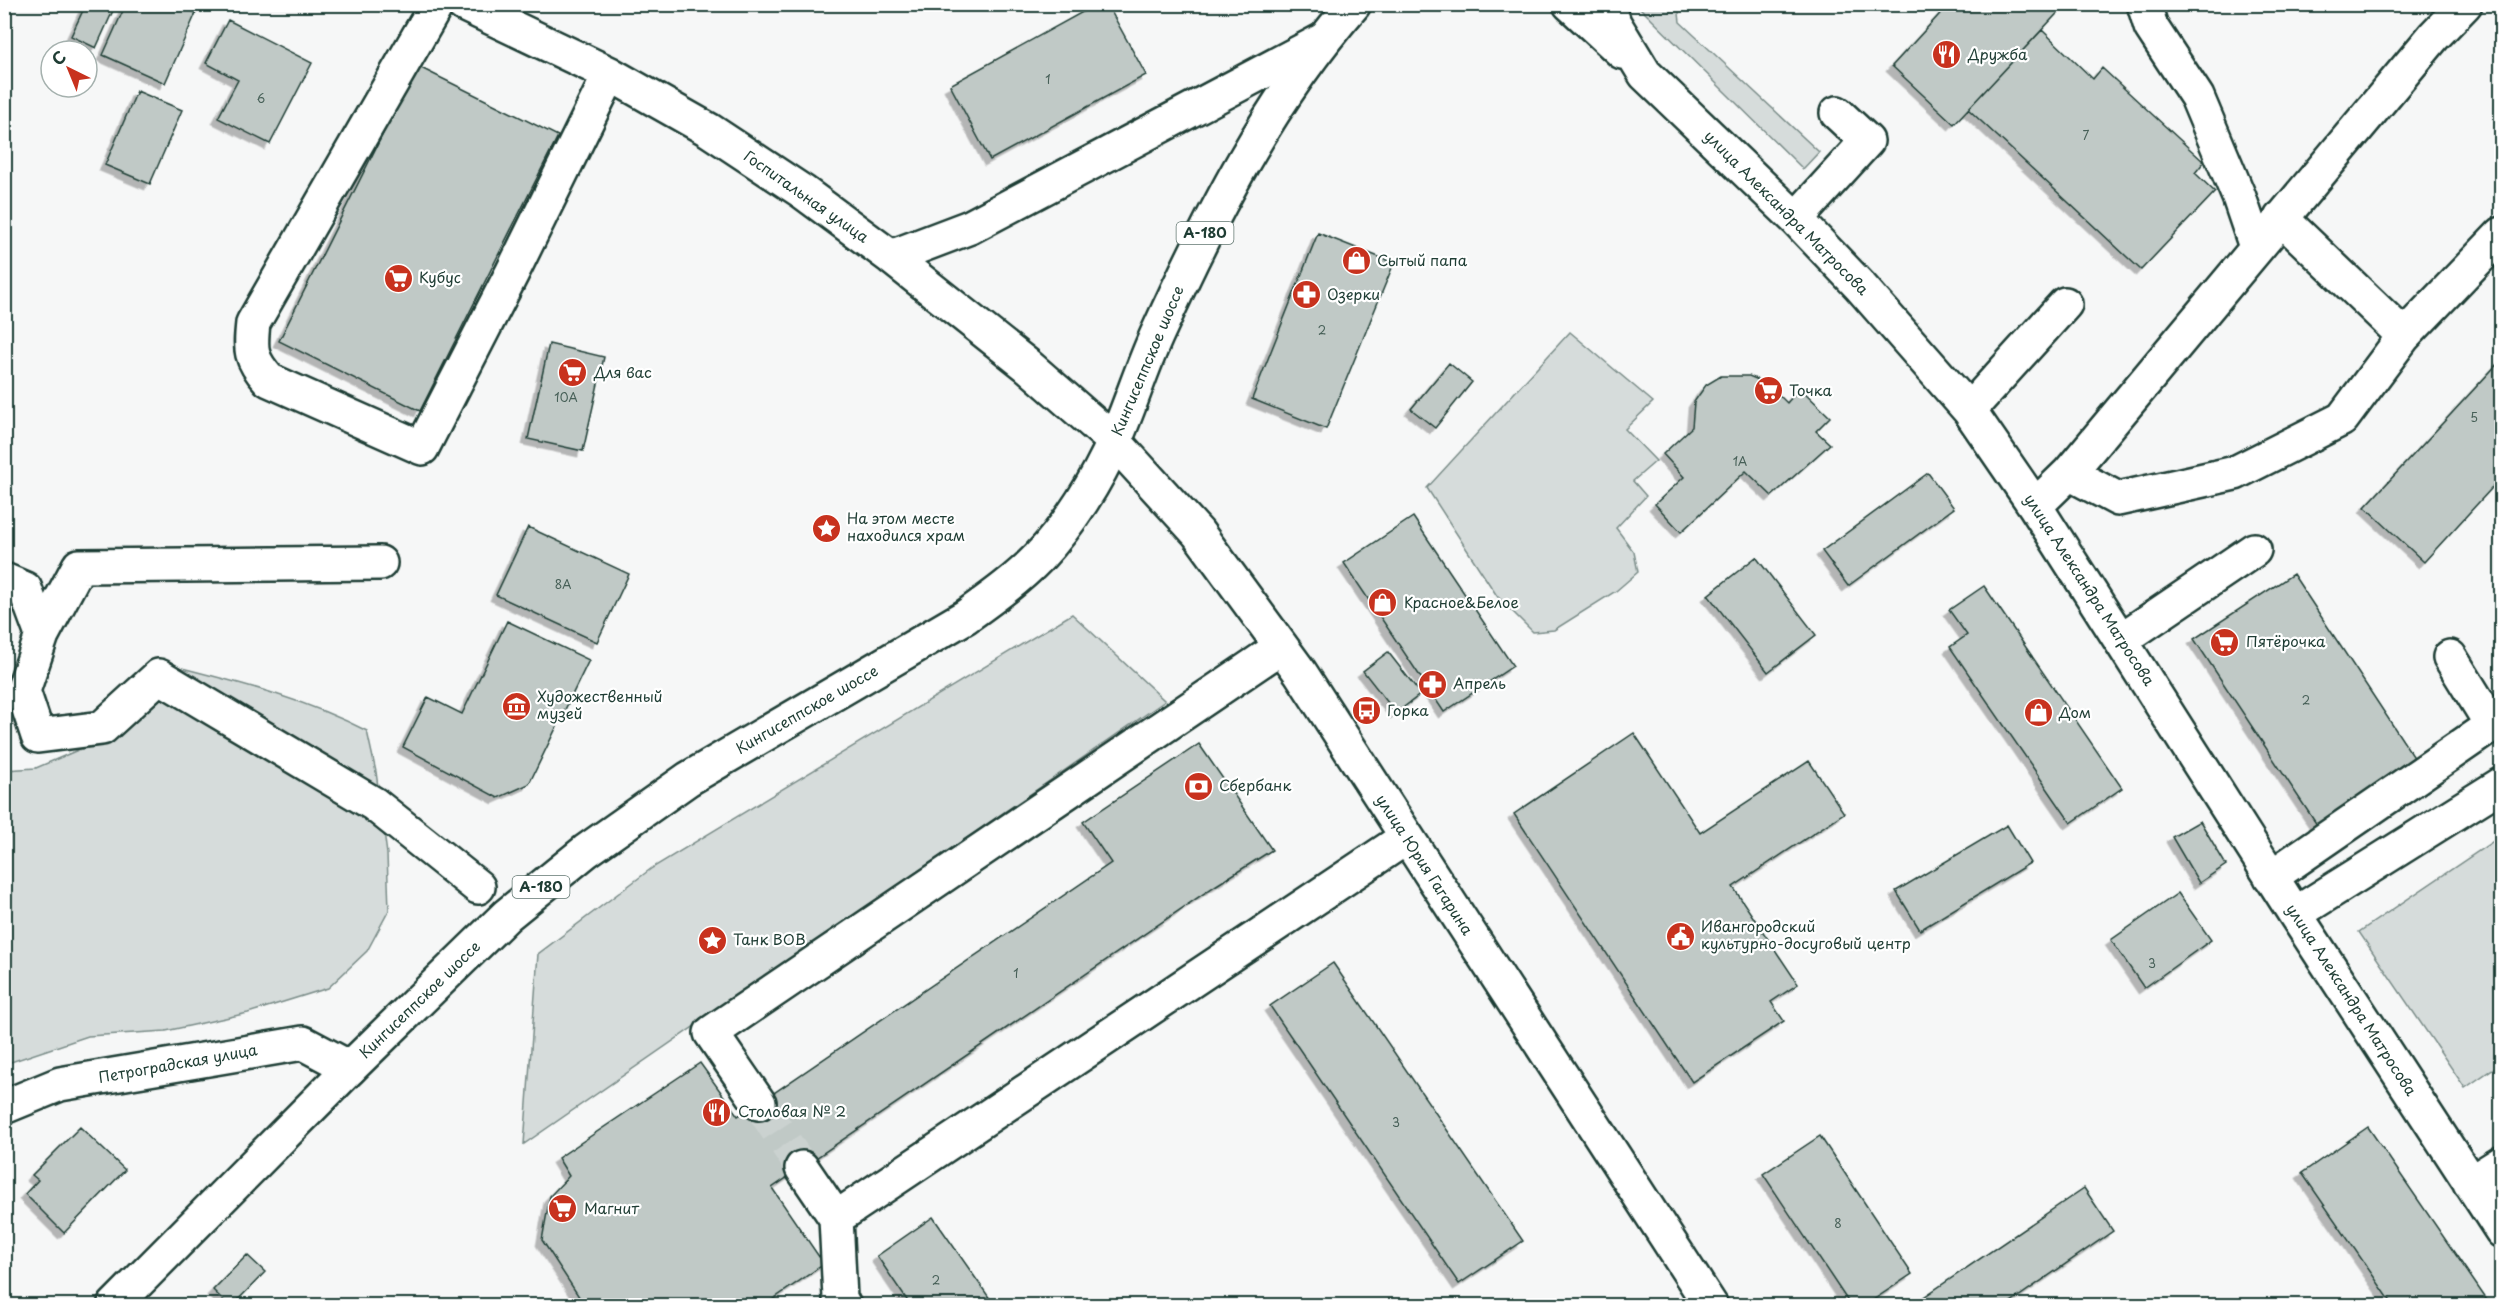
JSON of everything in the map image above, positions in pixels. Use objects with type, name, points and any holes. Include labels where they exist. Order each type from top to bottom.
[{"type":"main road","points":[[437,4],[253,323],[250,346],[254,364],[269,380],[422,448],[512,273],[610,74]]},
{"type":"main road","name":"Госпитальная улица","points":[[463,4],[610,74],[709,130],[802,192],[891,257],[1028,365],[1114,441]]},
{"type":"main road","name":"Кингисеппское шоссе","points":[[114,1305],[350,1068],[507,915],[586,851],[688,779],[965,617],[1005,588],[1039,557],[1077,509],[1114,441],[1157,333],[1214,214],[1276,105],[1323,40],[1354,4]]},
{"type":"main road","points":[[1570,4],[1645,74]]},
{"type":"main road","name":"улица Александра Матросова","points":[[1608,4],[1614,23],[1645,74],[1796,219],[1860,286],[1969,410],[2035,506],[2271,877],[2502,1231]]},
{"type":"main road","points":[[2144,4],[2151,27],[2198,97],[2240,197],[2256,247]]},
{"type":"main road","points":[[2035,506],[2069,473],[2434,36],[2465,4]]},
{"type":"main road","points":[[891,257],[970,227],[1323,40]]},
{"type":"main road","points":[[1796,219],[1867,141],[1837,113]]},
{"type":"main road","points":[[2281,218],[2404,336]]},
{"type":"main road","points":[[2069,473],[2118,499],[2235,473],[2342,419],[2404,336],[2502,234]]},
{"type":"main road","points":[[1969,410],[2065,304]]},
{"type":"main road","name":"улица Юрия Гагарина","points":[[1114,441],[1198,533],[1281,647],[1712,1305]]},
{"type":"main road","points":[[2121,640],[2254,550]]},
{"type":"main road","points":[[380,562],[79,566],[42,635],[23,691],[38,736],[102,728],[159,676],[374,804],[478,887]]},
{"type":"main road","points":[[4,580],[25,589],[42,635]]},
{"type":"main road","points":[[759,1103],[711,1033],[1281,647]]},
{"type":"main road","points":[[2271,877],[2492,725],[2450,657]]},
{"type":"main road","points":[[2295,914],[2502,784]]},
{"type":"main road","points":[[836,1218],[1407,837]]},
{"type":"main road","name":"Петроградская улица","points":[[4,1107],[60,1084],[303,1042],[350,1068]]},
{"type":"main road","points":[[2470,1184],[2502,1163]]},
{"type":"main road","points":[[802,1168],[836,1218],[840,1298],[844,1305]]},
{"type":"shaded area","points":[[1637,5],[1678,5],[1680,22],[1819,152],[1803,169]]},
{"type":"shaded area","points":[[1570,332],[1653,402],[1625,429],[1656,461],[1633,481],[1646,496],[1616,528],[1634,552],[1638,572],[1616,591],[1554,630],[1533,632],[1497,596],[1427,488]]},
{"type":"shaded area","points":[[1072,614],[1165,701],[524,1144],[538,954],[652,868]]},
{"type":"shaded area","points":[[182,668],[300,702],[367,731],[376,772],[387,854],[389,910],[367,951],[328,988],[248,1013],[166,1031],[88,1036],[5,1064],[5,770],[36,768],[106,738],[157,686]]},
{"type":"shaded area","points":[[2501,836],[2501,1063],[2465,1088],[2359,932]]},
{"type":"building","points":[[86,4],[116,4],[99,41],[99,39],[77,39],[71,36]]},
{"type":"building","points":[[126,4],[176,4],[196,13],[165,83],[103,55]]},
{"type":"building","points":[[1097,4],[1107,4],[1146,75],[990,160],[950,85]]},
{"type":"building","points":[[1949,4],[2066,4],[1954,124],[1892,66]]},
{"type":"building","points":[[228,20],[312,63],[270,144],[218,118],[238,80],[206,63]]},
{"type":"building","points":[[2042,30],[2093,79],[2102,68],[2204,162],[2195,173],[2215,192],[2141,270],[1968,109]]},
{"type":"building","name":"Кубус","points":[[417,66],[558,136],[420,411],[279,341]]},
{"type":"building","points":[[137,91],[182,110],[150,184],[105,165]]},
{"type":"building","points":[[1318,233],[1394,263],[1326,429],[1252,399]]},
{"type":"building","points":[[549,344],[604,357],[583,451],[528,439]]},
{"type":"building","points":[[2502,359],[2502,477],[2424,562],[2365,507]]},
{"type":"building","points":[[1449,363],[1472,382],[1435,428],[1411,409]]},
{"type":"building","points":[[1721,376],[1749,376],[1768,384],[1787,403],[1800,388],[1830,417],[1816,431],[1830,444],[1772,496],[1746,471],[1681,532],[1655,504],[1684,477],[1663,454],[1692,427],[1694,402],[1706,385]]},
{"type":"building","points":[[1928,473],[1954,508],[1848,586],[1822,551]]},
{"type":"building","points":[[1413,517],[1513,666],[1444,712],[1344,563]]},
{"type":"building","points":[[528,527],[629,574],[597,642],[496,595]]},
{"type":"building","points":[[1756,557],[1816,635],[1768,672],[1708,595]]},
{"type":"building","points":[[2293,574],[2417,762],[2319,828],[2194,639]]},
{"type":"building","points":[[1984,586],[2122,788],[2071,823],[1950,647],[1967,635],[1949,610]]},
{"type":"building","name":"Художественный музей","points":[[507,621],[589,660],[529,784],[498,798],[403,747],[428,697],[462,714]]},
{"type":"building","points":[[1388,652],[1421,694],[1396,713],[1363,671]]},
{"type":"building","name":"Ивангородский культурно-досуговый центр","points":[[1634,733],[1700,833],[1809,761],[1844,813],[1733,887],[1798,984],[1771,1002],[1784,1021],[1692,1082],[1514,814]]},
{"type":"building","points":[[1199,744],[1272,850],[1215,886],[772,1188],[824,1264],[763,1306],[585,1306],[542,1240],[550,1196],[569,1176],[558,1158],[700,1063],[738,1116],[759,1103],[1111,863],[1083,822]]},
{"type":"building","points":[[2200,821],[2226,865],[2199,883],[2172,837]]},
{"type":"building","points":[[2007,825],[2030,863],[1920,930],[1896,891]]},
{"type":"building","points":[[2178,893],[2211,940],[2144,988],[2111,940]]},
{"type":"building","points":[[1333,963],[1523,1241],[1459,1284],[1270,1006]]},
{"type":"building","points":[[80,1127],[125,1170],[64,1233],[25,1194],[38,1180],[32,1175]]},
{"type":"building","points":[[2368,1127],[2491,1306],[2394,1306],[2302,1173]]},
{"type":"building","points":[[1820,1136],[1912,1274],[1864,1306],[1851,1306],[1763,1174]]},
{"type":"building","points":[[2084,1188],[2113,1231],[2005,1306],[1917,1306],[1915,1303]]},
{"type":"building","points":[[933,1217],[995,1306],[911,1306],[877,1256]]},
{"type":"building","points":[[247,1255],[265,1272],[232,1306],[229,1306],[213,1290]]},
{"type":"tunnel","points":[[759,1103],[802,1168]]},
{"type":"place","name":"Дружба","points":[[1947,55]]},
{"type":"place","name":"Сытый папа","points":[[1356,261]]},
{"type":"place","name":"Кубус","points":[[398,278]]},
{"type":"place","name":"Озерки","points":[[1306,295]]},
{"type":"place","name":"Для вас","points":[[573,373]]},
{"type":"place","name":"Точка","points":[[1768,391]]},
{"type":"place","name":"На этом месте находился храм","points":[[826,528]]},
{"type":"place","name":"Красное&Белое","points":[[1383,603]]},
{"type":"place","name":"Пятёрочка","points":[[2225,642]]},
{"type":"place","name":"Апрель","points":[[1432,684]]},
{"type":"place","name":"Художественный музей","points":[[516,706]]},
{"type":"place","name":"Горка","points":[[1366,711]]},
{"type":"place","name":"Дом","points":[[2038,713]]},
{"type":"place","name":"Сбербанк","points":[[1198,786]]},
{"type":"place","name":"Ивангородский культурно-досуговый центр","points":[[1680,936]]},
{"type":"place","name":"Танк ВОВ","points":[[712,940]]},
{"type":"place","name":"Столовая № 2","points":[[717,1112]]},
{"type":"place","name":"Магнит","points":[[563,1209]]}]
